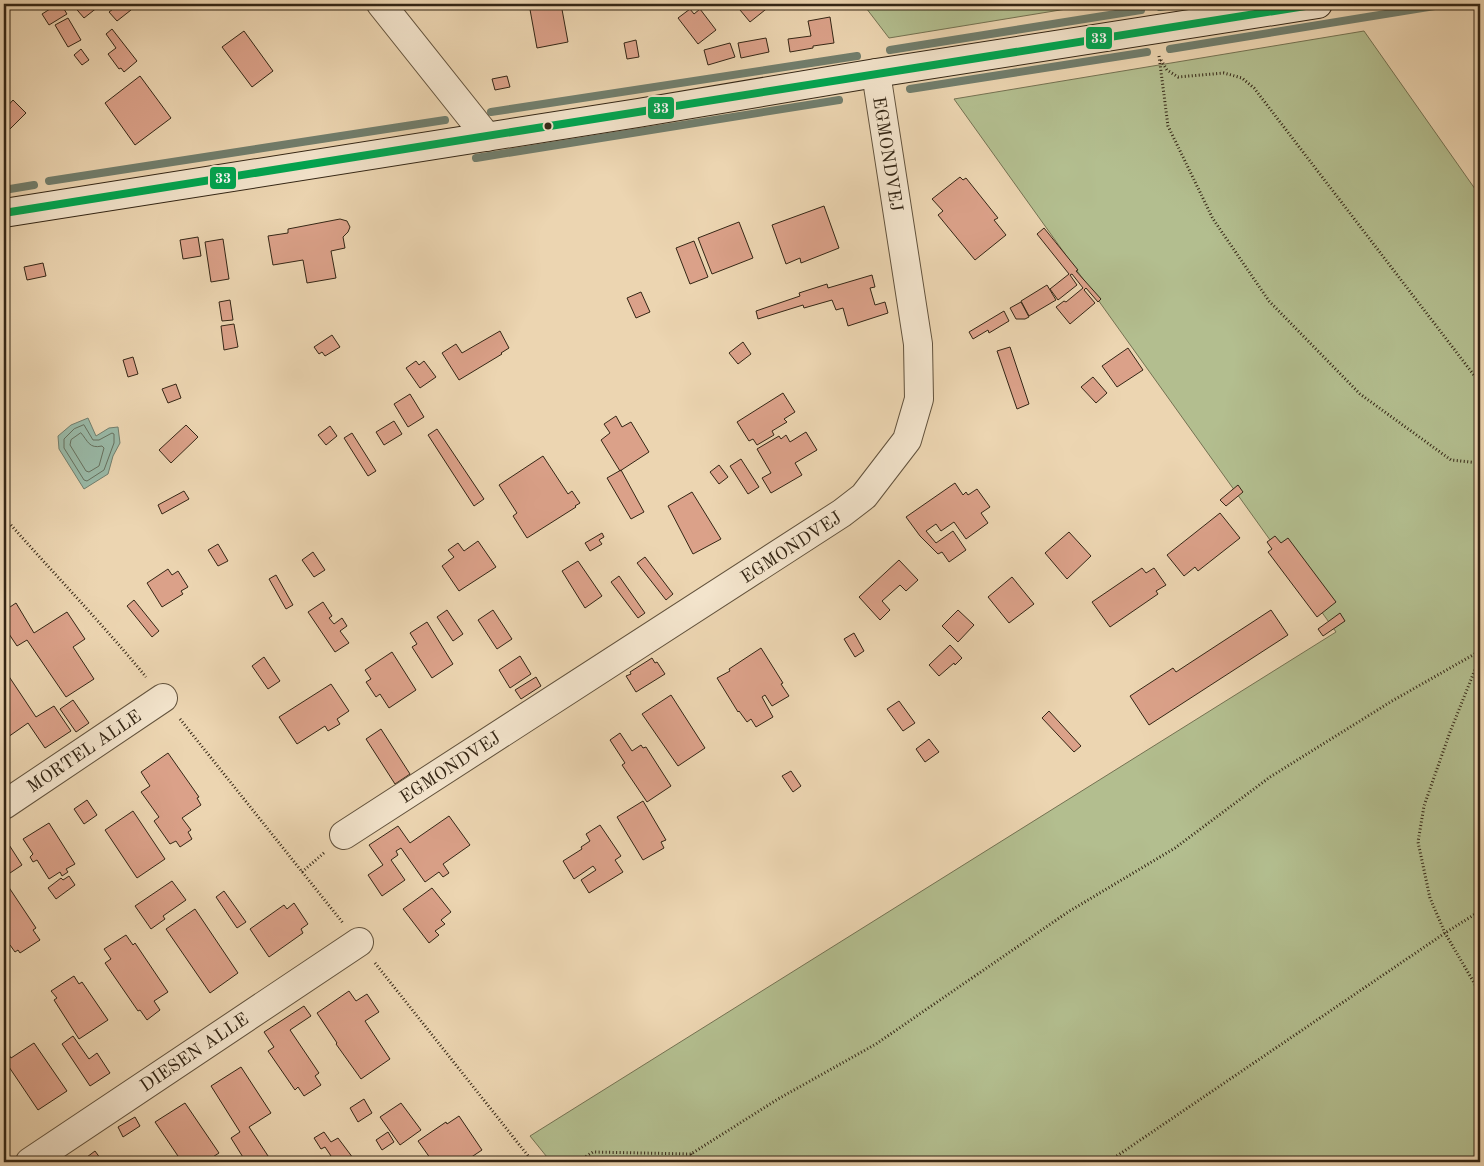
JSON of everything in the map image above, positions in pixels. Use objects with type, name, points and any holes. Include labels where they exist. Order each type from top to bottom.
[{"type":"street","points":[[381,4],[486,137]]},
{"type":"street","points":[[4,213],[1318,4]]},
{"type":"street","name":"EGMONDVEJ","points":[[344,835],[705,604],[842,513],[864,496],[907,440],[919,398],[918,344],[876,73]]},
{"type":"street","name":"MORTEL ALLE","points":[[4,805],[172,708]]},
{"type":"street","name":"DIESEN ALLE","points":[[30,1162],[366,951]]},
{"type":"path","points":[[1156,29],[1161,60],[1167,70],[1178,77],[1224,73],[1242,78],[1254,88],[1480,383]]},
{"type":"path","points":[[1156,29],[1168,126],[1213,218],[1269,301],[1360,394],[1451,460],[1480,463]]},
{"type":"path","points":[[4,517],[111,634],[342,921]]},
{"type":"path","points":[[577,1162],[593,1152],[691,1154],[778,1099],[876,1044],[1068,912],[1175,848],[1270,777],[1392,701],[1480,651]]},
{"type":"path","points":[[1480,657],[1450,732],[1424,806],[1418,842],[1430,898],[1445,933],[1480,993]]},
{"type":"path","points":[[1108,1162],[1480,911]]},
{"type":"path","points":[[366,951],[533,1162]]},
{"type":"path","points":[[691,1154],[697,1162]]},
{"type":"shaded area","points":[[863,4],[1097,4],[889,38]]},
{"type":"shaded area","points":[[1364,31],[1480,196],[1480,1162],[551,1162],[530,1136],[1336,632],[954,99]]},
{"type":"water","points":[[88,418],[96,436],[109,428],[118,427],[120,443],[113,456],[108,474],[84,489],[59,449],[58,436],[71,425]]},
{"type":"building","points":[[61,4],[67,14],[49,25],[42,14]]},
{"type":"building","points":[[72,4],[96,4],[98,7],[84,18]]},
{"type":"building","points":[[120,4],[133,4],[129,7],[131,10],[117,21],[109,12]]},
{"type":"building","points":[[529,4],[561,4],[568,42],[537,48]]},
{"type":"building","points":[[735,4],[768,4],[770,6],[750,22]]},
{"type":"building","points":[[690,9],[694,14],[700,9],[716,30],[698,44],[678,18]]},
{"type":"building","points":[[830,17],[834,43],[790,52],[788,39],[811,36],[808,21]]},
{"type":"building","points":[[68,18],[81,40],[68,47],[55,25]]},
{"type":"building","points":[[112,29],[137,61],[124,72],[121,68],[119,69],[108,54],[116,48],[106,34]]},
{"type":"building","points":[[244,31],[273,71],[252,87],[222,47]]},
{"type":"building","points":[[766,38],[769,52],[741,58],[738,43]]},
{"type":"building","points":[[636,40],[639,57],[627,59],[624,43]]},
{"type":"building","points":[[730,43],[735,57],[708,65],[704,50]]},
{"type":"building","points":[[81,49],[89,60],[82,65],[74,55]]},
{"type":"building","points":[[140,76],[171,118],[135,145],[105,103]]},
{"type":"building","points":[[507,76],[510,87],[495,90],[492,79]]},
{"type":"building","points":[[13,100],[26,113],[4,135],[4,110]]},
{"type":"building","points":[[960,177],[963,180],[966,178],[998,218],[994,220],[1006,235],[975,260],[938,215],[943,211],[932,199]]},
{"type":"building","points":[[824,206],[839,248],[801,263],[800,258],[786,264],[772,225]]},
{"type":"building","points":[[340,219],[347,221],[350,227],[343,237],[345,248],[331,251],[336,278],[307,283],[303,260],[273,265],[268,236],[288,233],[288,229]]},
{"type":"building","points":[[739,222],[753,258],[712,274],[698,238]]},
{"type":"building","points":[[1044,228],[1078,270],[1076,271],[1101,299],[1098,302],[1086,288],[1084,290],[1095,303],[1070,324],[1056,307],[1064,301],[1066,302],[1083,288],[1072,274],[1070,275],[1077,285],[1058,300],[1050,289],[1069,274],[1037,234]]},
{"type":"building","points":[[198,237],[201,256],[183,259],[180,240]]},
{"type":"building","points":[[223,239],[229,279],[211,282],[205,242]]},
{"type":"building","points":[[694,241],[708,277],[690,284],[676,248]]},
{"type":"building","points":[[43,263],[46,276],[27,280],[24,267]]},
{"type":"building","points":[[872,275],[875,287],[870,288],[875,305],[885,302],[888,313],[848,326],[843,308],[836,310],[832,300],[804,308],[803,305],[758,319],[756,311],[800,296],[799,293],[827,284],[828,288]]},
{"type":"building","points":[[1047,285],[1056,300],[1029,316],[1021,301]]},
{"type":"building","points":[[641,292],[650,312],[636,318],[627,298]]},
{"type":"building","points":[[230,300],[233,320],[222,321],[219,302]]},
{"type":"building","points":[[1021,302],[1029,317],[1016,319],[1010,308]]},
{"type":"building","points":[[1004,311],[1009,321],[989,333],[988,330],[973,339],[969,332]]},
{"type":"building","points":[[234,324],[238,347],[224,350],[221,326]]},
{"type":"building","points":[[500,331],[509,348],[459,380],[442,353],[456,344],[462,353]]},
{"type":"building","points":[[332,335],[340,347],[325,356],[322,352],[319,354],[314,347]]},
{"type":"building","points":[[743,342],[751,354],[738,364],[729,353]]},
{"type":"building","points":[[1010,347],[1029,404],[1017,409],[997,351]]},
{"type":"building","points":[[1128,348],[1143,370],[1117,387],[1102,366]]},
{"type":"building","points":[[133,357],[138,374],[128,377],[123,360]]},
{"type":"building","points":[[416,361],[419,365],[424,361],[436,377],[420,388],[406,368]]},
{"type":"building","points":[[1093,377],[1107,393],[1096,403],[1081,387]]},
{"type":"building","points":[[176,384],[181,398],[168,403],[162,389]]},
{"type":"building","points":[[783,393],[795,412],[784,419],[787,422],[772,431],[774,435],[757,445],[753,439],[749,441],[737,422]]},
{"type":"building","points":[[410,394],[424,417],[408,427],[394,404]]},
{"type":"building","points":[[616,416],[622,427],[631,422],[649,452],[620,471],[601,440],[610,433],[604,424]]},
{"type":"building","points":[[394,421],[402,434],[384,445],[376,432]]},
{"type":"building","points":[[186,425],[198,437],[171,463],[159,450]]},
{"type":"building","points":[[330,426],[337,436],[326,445],[318,435]]},
{"type":"building","points":[[437,429],[484,499],[474,506],[428,435]]},
{"type":"building","points":[[806,432],[817,450],[795,463],[802,475],[771,493],[762,478],[771,473],[757,449],[779,436],[781,439],[786,435],[790,442]]},
{"type":"building","points":[[352,433],[376,471],[368,476],[344,438]]},
{"type":"building","points":[[543,456],[568,494],[572,491],[580,503],[527,538],[513,516],[517,513],[499,485]]},
{"type":"building","points":[[741,459],[759,487],[748,494],[730,466]]},
{"type":"building","points":[[719,465],[728,477],[719,484],[710,472]]},
{"type":"building","points":[[621,470],[644,512],[631,519],[607,478]]},
{"type":"building","points":[[955,483],[963,495],[966,492],[968,495],[977,489],[990,507],[981,513],[988,523],[966,539],[954,522],[941,531],[936,524],[926,531],[936,543],[953,531],[966,550],[949,562],[942,552],[938,554],[920,536],[906,517]]},
{"type":"building","points":[[1238,485],[1243,492],[1226,506],[1220,500]]},
{"type":"building","points":[[184,491],[189,499],[162,514],[158,505]]},
{"type":"building","points":[[692,492],[721,539],[693,554],[668,506]]},
{"type":"building","points":[[1220,513],[1240,538],[1198,571],[1195,567],[1184,576],[1167,555]]},
{"type":"building","points":[[1069,532],[1091,556],[1067,579],[1045,553]]},
{"type":"building","points":[[602,533],[604,537],[599,540],[602,544],[590,551],[585,543]]},
{"type":"building","points":[[1275,536],[1281,543],[1288,538],[1336,602],[1317,617],[1268,552],[1272,549],[1267,542]]},
{"type":"building","points":[[478,541],[496,567],[459,591],[442,566],[454,557],[448,550],[458,543],[464,551]]},
{"type":"building","points":[[218,544],[228,561],[218,566],[208,550]]},
{"type":"building","points":[[313,552],[325,570],[314,577],[302,560]]},
{"type":"building","points":[[645,557],[673,594],[666,600],[637,563]]},
{"type":"building","points":[[899,560],[918,580],[906,591],[900,585],[882,601],[890,610],[880,620],[859,597]]},
{"type":"building","points":[[578,561],[602,596],[585,608],[562,571]]},
{"type":"building","points":[[1142,568],[1146,573],[1154,568],[1166,585],[1156,591],[1158,594],[1110,627],[1092,602]]},
{"type":"building","points":[[168,569],[172,575],[178,571],[188,587],[181,591],[183,594],[162,607],[147,583]]},
{"type":"building","points":[[276,575],[293,605],[286,609],[269,579]]},
{"type":"building","points":[[619,576],[645,613],[638,618],[611,582]]},
{"type":"building","points":[[1012,577],[1034,604],[1009,623],[988,597]]},
{"type":"building","points":[[134,600],[159,631],[152,637],[127,606]]},
{"type":"building","points":[[323,602],[332,616],[329,618],[334,624],[342,618],[347,626],[340,631],[349,643],[335,652],[308,612]]},
{"type":"building","points":[[16,603],[34,633],[67,612],[85,639],[73,647],[94,679],[66,697],[27,640],[17,646],[4,629],[4,611]]},
{"type":"building","points":[[447,610],[463,634],[453,641],[437,617]]},
{"type":"building","points":[[493,610],[512,639],[497,649],[478,620]]},
{"type":"building","points":[[958,610],[974,625],[958,642],[942,626]]},
{"type":"building","points":[[1271,610],[1288,635],[1149,725],[1130,696],[1173,668],[1176,672]]},
{"type":"building","points":[[1340,613],[1345,621],[1323,636],[1318,629]]},
{"type":"building","points":[[427,622],[453,664],[432,678],[412,647],[417,644],[410,633]]},
{"type":"building","points":[[854,633],[864,651],[855,657],[844,639]]},
{"type":"building","points":[[950,645],[962,658],[939,676],[929,665]]},
{"type":"building","points":[[761,648],[789,696],[772,706],[765,695],[762,697],[773,717],[756,727],[751,719],[747,722],[738,712],[717,678],[730,671],[729,669]]},
{"type":"building","points":[[392,652],[416,690],[389,708],[380,694],[376,697],[366,682],[371,679],[365,670]]},
{"type":"building","points":[[520,656],[531,674],[510,688],[499,670]]},
{"type":"building","points":[[264,657],[280,681],[268,689],[252,666]]},
{"type":"building","points":[[652,658],[665,674],[636,692],[626,676]]},
{"type":"building","points":[[4,669],[36,717],[54,706],[71,731],[45,748],[28,723],[8,737],[4,730]]},
{"type":"building","points":[[536,677],[541,686],[521,699],[515,690]]},
{"type":"building","points":[[331,684],[349,711],[337,719],[340,724],[328,731],[325,726],[297,744],[279,717]]},
{"type":"building","points":[[671,695],[705,748],[678,766],[642,714]]},
{"type":"building","points":[[73,700],[89,723],[76,732],[60,709]]},
{"type":"building","points":[[899,701],[915,723],[903,731],[887,709]]},
{"type":"building","points":[[1049,711],[1081,746],[1074,752],[1042,718]]},
{"type":"building","points":[[381,729],[410,774],[395,784],[366,739]]},
{"type":"building","points":[[620,733],[632,751],[641,745],[643,748],[646,747],[671,786],[647,802],[622,765],[625,763],[610,740]]},
{"type":"building","points":[[929,739],[939,752],[925,762],[916,749]]},
{"type":"building","points":[[168,753],[199,797],[197,798],[201,805],[182,818],[191,830],[188,832],[192,839],[180,847],[176,841],[170,844],[154,821],[159,817],[141,792],[150,786],[141,772]]},
{"type":"building","points":[[791,771],[801,786],[793,792],[782,776]]},
{"type":"building","points":[[87,800],[97,815],[84,824],[74,809]]},
{"type":"building","points":[[643,801],[666,840],[661,842],[664,848],[643,860],[617,817]]},
{"type":"building","points":[[133,811],[165,859],[137,878],[105,830]]},
{"type":"building","points":[[449,816],[470,845],[443,864],[449,873],[443,877],[439,872],[425,882],[401,848],[396,851],[398,855],[391,860],[405,880],[382,896],[368,875],[383,865],[369,845],[398,826],[410,843]]},
{"type":"building","points":[[49,823],[75,864],[66,869],[68,872],[62,876],[60,872],[49,879],[37,860],[33,862],[30,857],[33,854],[23,839]]},
{"type":"building","points":[[600,825],[621,856],[615,860],[623,872],[589,893],[581,880],[596,870],[593,866],[574,879],[563,861],[582,849],[581,847],[590,841],[586,834]]},
{"type":"building","points":[[4,837],[22,865],[4,877]]},
{"type":"building","points":[[69,876],[75,885],[56,899],[48,888],[61,878],[63,880]]},
{"type":"building","points":[[4,880],[36,928],[33,930],[40,940],[20,953],[18,950],[15,952],[10,945],[7,947],[4,941]]},
{"type":"building","points":[[172,881],[186,900],[163,916],[165,919],[151,929],[135,906]]},
{"type":"building","points":[[432,888],[451,912],[441,920],[445,924],[435,931],[439,935],[429,943],[403,909]]},
{"type":"building","points":[[224,891],[246,922],[237,928],[216,897]]},
{"type":"building","points":[[294,903],[308,924],[301,929],[303,933],[269,957],[250,929],[284,905],[287,909]]},
{"type":"building","points":[[195,909],[238,973],[210,993],[166,929]]},
{"type":"building","points":[[126,935],[133,945],[135,943],[168,992],[154,1001],[160,1010],[147,1020],[140,1010],[138,1011],[105,963],[111,959],[104,949]]},
{"type":"building","points":[[74,976],[79,984],[82,982],[108,1020],[79,1039],[54,1000],[57,998],[51,991]]},
{"type":"building","points":[[349,991],[356,1001],[367,994],[379,1012],[365,1021],[390,1059],[361,1079],[317,1013]]},
{"type":"building","points":[[304,1006],[311,1016],[290,1030],[319,1073],[315,1076],[321,1085],[304,1096],[298,1087],[295,1090],[268,1051],[274,1047],[264,1032]]},
{"type":"building","points":[[73,1036],[89,1059],[97,1053],[110,1073],[90,1086],[62,1044]]},
{"type":"building","points":[[34,1043],[67,1091],[38,1110],[7,1064],[4,1066],[4,1047],[11,1058]]},
{"type":"building","points":[[241,1067],[271,1113],[249,1127],[272,1162],[246,1162],[231,1138],[240,1132],[211,1086]]},
{"type":"building","points":[[364,1099],[372,1113],[358,1122],[350,1108]]},
{"type":"building","points":[[185,1103],[219,1153],[205,1162],[182,1162],[155,1122]]},
{"type":"building","points":[[401,1103],[421,1130],[400,1145],[380,1117]]},
{"type":"building","points":[[459,1116],[482,1150],[470,1158],[473,1162],[433,1162],[418,1141],[446,1122],[447,1124]]},
{"type":"building","points":[[135,1117],[140,1126],[123,1137],[118,1127]]},
{"type":"building","points":[[324,1132],[331,1142],[338,1138],[356,1162],[333,1162],[325,1147],[321,1149],[314,1138]]},
{"type":"building","points":[[388,1132],[394,1142],[382,1150],[376,1140]]},
{"type":"building","points":[[95,1151],[103,1162],[84,1162],[83,1160]]},
{"type":"waterway","points":[[1160,7],[1178,4]]},
{"type":"waterway","points":[[1170,49],[1447,4]]},
{"type":"waterway","points":[[890,50],[1141,10]]},
{"type":"waterway","points":[[910,89],[1147,52]]},
{"type":"waterway","points":[[491,112],[857,56]]},
{"type":"waterway","points":[[476,158],[839,100]]},
{"type":"waterway","points":[[49,181],[445,120]]},
{"type":"waterway","points":[[4,190],[34,185]]},
{"type":"transit line","name":"33","points":[[4,213],[1318,4]]}]
